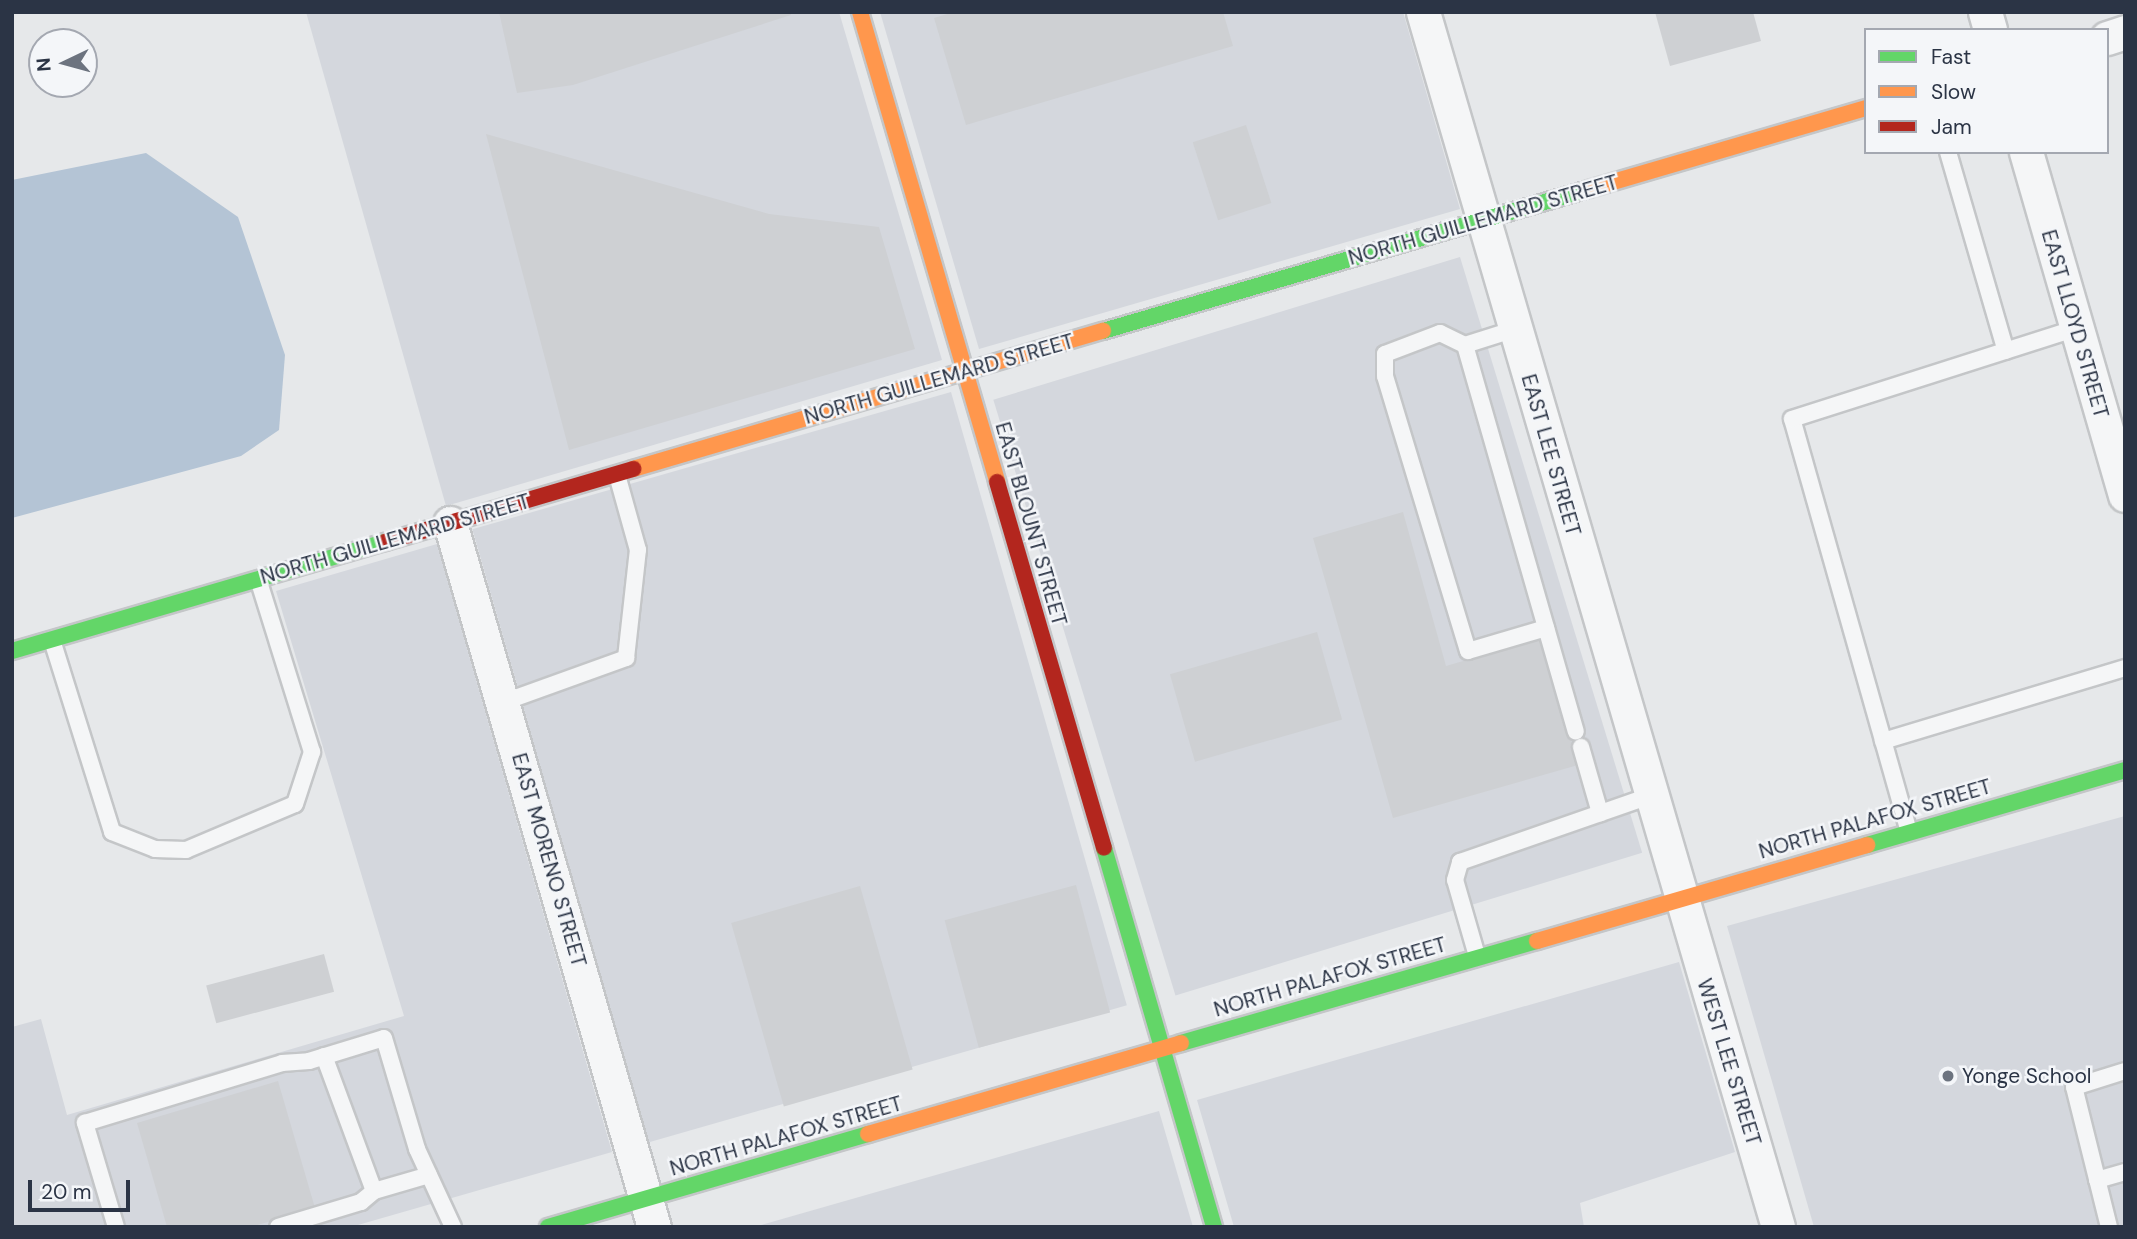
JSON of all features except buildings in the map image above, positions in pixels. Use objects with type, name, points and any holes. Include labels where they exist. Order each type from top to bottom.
[{"type":"street","name":"EAST BLOUNT STREET","points":[[860,12],[1214,1227]]},
{"type":"street","name":"EAST LEE STREET","points":[[1423,12],[1680,897]]},
{"type":"street","name":"NORTH GUILLEMARD STREET","points":[[12,651],[1864,109]]},
{"type":"street","name":"EAST LLOYD STREET","points":[[2026,154],[2125,495]]},
{"type":"street","name":"EAST MORENO STREET","points":[[450,523],[650,1213]]},
{"type":"street","name":"NORTH PALAFOX STREET","points":[[548,1227],[650,1213],[1161,1048],[2125,770]]},
{"type":"street","name":"WEST LEE STREET","points":[[1680,897],[1778,1227]]},
{"type":"lane","points":[[1949,154],[2006,351]]},
{"type":"lane","points":[[1909,832],[1792,419],[2077,328]]},
{"type":"lane","points":[[1515,329],[1465,345],[1440,333],[1385,354],[1385,376],[1468,652],[1546,628]]},
{"type":"lane","points":[[1465,345],[1600,813]]},
{"type":"lane","points":[[504,702],[626,658],[638,550],[617,475]]},
{"type":"lane","points":[[52,640],[112,832],[155,849],[186,850],[295,804],[312,752],[258,579]]},
{"type":"lane","points":[[1883,741],[2125,668]]},
{"type":"lane","points":[[1477,956],[1455,880],[1460,862],[1650,796]]},
{"type":"lane","points":[[116,1227],[85,1124],[282,1063],[324,1056],[384,1038],[416,1149],[453,1227]]},
{"type":"lane","points":[[324,1056],[374,1191]]},
{"type":"lane","points":[[2109,1227],[2074,1087],[2125,1071]]},
{"type":"lane","points":[[2097,1180],[2125,1172]]},
{"type":"lane","points":[[278,1227],[361,1202],[374,1191],[429,1175]]},
{"type":"shaded area","points":[[306,12],[839,12],[942,360],[446,506]]},
{"type":"shaded area","points":[[880,12],[1403,12],[1460,209],[979,349]]},
{"type":"shaded area","points":[[1460,257],[1642,853],[1175,995],[993,400]]},
{"type":"shaded area","points":[[951,392],[1127,1005],[648,1143],[472,529]]},
{"type":"shaded area","points":[[437,544],[612,1152],[351,1227],[12,1227],[12,1027],[41,1019],[67,1115],[404,1016],[276,591]]},
{"type":"shaded area","name":"Yonge School","points":[[2125,816],[2125,1227],[1814,1227],[1727,926]]},
{"type":"shaded area","points":[[1679,962],[1735,1152],[1580,1203],[1584,1227],[1234,1227],[1197,1100]]},
{"type":"shaded area","points":[[1159,1111],[1193,1227],[754,1227]]},
{"type":"water","points":[[146,153],[238,217],[285,355],[279,430],[241,456],[12,518],[12,180]]},
{"type":"traffic: fast","points":[[1103,331],[1589,189]]},
{"type":"traffic: fast","points":[[12,651],[385,542]]},
{"type":"traffic: fast","points":[[1867,845],[2125,770]]},
{"type":"traffic: fast","points":[[1104,848],[1214,1227]]},
{"type":"traffic: fast","points":[[1181,1043],[1537,941]]},
{"type":"traffic: fast","points":[[548,1227],[868,1134]]},
{"type":"traffic: slow","points":[[860,12],[997,482]]},
{"type":"traffic: slow","points":[[1589,189],[1864,109]]},
{"type":"traffic: slow","points":[[633,469],[1103,331]]},
{"type":"traffic: slow","points":[[1537,941],[1867,845]]},
{"type":"traffic: slow","points":[[868,1134],[1181,1043]]},
{"type":"traffic: jam","points":[[385,542],[633,469]]},
{"type":"traffic: jam","points":[[997,482],[1104,848]]},
{"type":"place","name":"Yonge School","points":[[1948,1076]]}]
